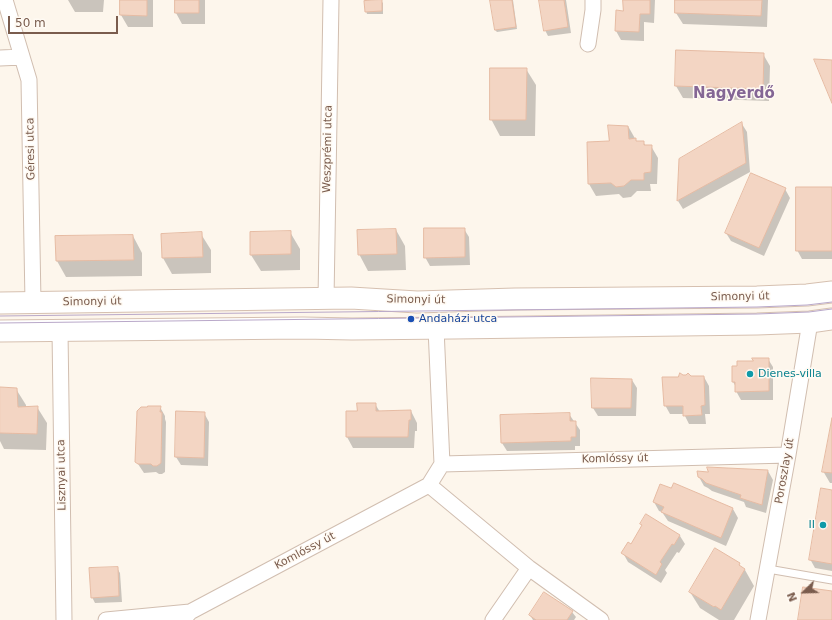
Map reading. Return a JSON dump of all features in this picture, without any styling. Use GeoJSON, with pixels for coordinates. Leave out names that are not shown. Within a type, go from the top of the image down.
{"type":"FeatureCollection","features":[{"type":"Feature","properties":{"kind":"street","name":"Géresi utca"},"geometry":{"type":"LineString","coordinates":[[5,0],[29,80],[33,302]]}},
{"type":"Feature","properties":{"kind":"street","name":"Weszprémi utca"},"geometry":{"type":"LineString","coordinates":[[326,299],[331,0]]}},
{"type":"Feature","properties":{"kind":"street"},"geometry":{"type":"LineString","coordinates":[[588,44],[593,0]]}},
{"type":"Feature","properties":{"kind":"street"},"geometry":{"type":"LineString","coordinates":[[0,58],[22,57]]}},
{"type":"Feature","properties":{"kind":"street","name":"Simonyi út"},"geometry":{"type":"LineString","coordinates":[[0,303],[351,298],[417,302],[515,299],[757,297],[807,295],[832,292]]}},
{"type":"Feature","properties":{"kind":"street"},"geometry":{"type":"LineString","coordinates":[[0,331],[303,328],[352,329],[749,324],[810,322],[832,319]]}},
{"type":"Feature","properties":{"kind":"street","name":"Poroszlay út"},"geometry":{"type":"LineString","coordinates":[[758,620],[810,322]]}},
{"type":"Feature","properties":{"kind":"street"},"geometry":{"type":"LineString","coordinates":[[436,328],[442,464],[429,485],[529,568],[601,620]]}},
{"type":"Feature","properties":{"kind":"street","name":"Lisznyai utca"},"geometry":{"type":"LineString","coordinates":[[60,331],[64,620]]}},
{"type":"Feature","properties":{"kind":"street","name":"Komlóssy út"},"geometry":{"type":"LineString","coordinates":[[442,464],[788,455]]}},
{"type":"Feature","properties":{"kind":"street","name":"Komlóssy út"},"geometry":{"type":"LineString","coordinates":[[187,616],[429,485]]}},
{"type":"Feature","properties":{"kind":"street"},"geometry":{"type":"LineString","coordinates":[[493,620],[529,568]]}},
{"type":"Feature","properties":{"kind":"street"},"geometry":{"type":"LineString","coordinates":[[106,620],[187,616]]}},
{"type":"Feature","properties":{"kind":"lane"},"geometry":{"type":"LineString","coordinates":[[768,569],[832,580]]}},
{"type":"Feature","properties":{"kind":"building"},"geometry":{"type":"Polygon","coordinates":[[[120,0],[147,0],[147,16],[120,15],[120,0]]]}},
{"type":"Feature","properties":{"kind":"building"},"geometry":{"type":"Polygon","coordinates":[[[175,0],[199,0],[199,13],[175,13],[175,0]]]}},
{"type":"Feature","properties":{"kind":"building"},"geometry":{"type":"Polygon","coordinates":[[[382,0],[382,11],[365,12],[364,1],[382,0]]]}},
{"type":"Feature","properties":{"kind":"building"},"geometry":{"type":"Polygon","coordinates":[[[490,0],[512,0],[516,27],[495,30],[490,0]]]}},
{"type":"Feature","properties":{"kind":"building"},"geometry":{"type":"Polygon","coordinates":[[[539,0],[564,0],[568,27],[544,31],[539,0]]]}},
{"type":"Feature","properties":{"kind":"building"},"geometry":{"type":"Polygon","coordinates":[[[623,0],[650,0],[650,14],[640,14],[639,32],[615,31],[616,10],[623,11],[623,0]]]}},
{"type":"Feature","properties":{"kind":"building"},"geometry":{"type":"Polygon","coordinates":[[[675,0],[762,0],[761,16],[675,13],[675,0]]]}},
{"type":"Feature","properties":{"kind":"building"},"geometry":{"type":"Polygon","coordinates":[[[676,50],[764,53],[763,89],[675,86],[676,50]]]}},
{"type":"Feature","properties":{"kind":"building"},"geometry":{"type":"Polygon","coordinates":[[[814,59],[832,60],[832,103],[814,59]]]}},
{"type":"Feature","properties":{"kind":"building"},"geometry":{"type":"Polygon","coordinates":[[[490,68],[527,68],[526,120],[490,120],[490,68]]]}},
{"type":"Feature","properties":{"kind":"building"},"geometry":{"type":"Polygon","coordinates":[[[742,122],[746,163],[677,201],[679,159],[742,122]]]}},
{"type":"Feature","properties":{"kind":"building"},"geometry":{"type":"Polygon","coordinates":[[[608,125],[628,126],[629,139],[636,138],[636,141],[644,141],[644,145],[652,145],[651,172],[644,173],[644,180],[631,180],[624,186],[616,187],[611,183],[588,184],[587,142],[609,141],[608,125]]]}},
{"type":"Feature","properties":{"kind":"building"},"geometry":{"type":"Polygon","coordinates":[[[751,173],[786,188],[759,248],[725,233],[751,173]]]}},
{"type":"Feature","properties":{"kind":"building"},"geometry":{"type":"Polygon","coordinates":[[[796,187],[832,187],[832,251],[796,251],[796,187]]]}},
{"type":"Feature","properties":{"kind":"building"},"geometry":{"type":"Polygon","coordinates":[[[424,228],[465,228],[465,257],[424,258],[424,228]]]}},
{"type":"Feature","properties":{"kind":"building"},"geometry":{"type":"Polygon","coordinates":[[[396,229],[397,254],[358,255],[357,230],[396,229]]]}},
{"type":"Feature","properties":{"kind":"building"},"geometry":{"type":"Polygon","coordinates":[[[291,231],[291,254],[250,255],[250,232],[291,231]]]}},
{"type":"Feature","properties":{"kind":"building"},"geometry":{"type":"Polygon","coordinates":[[[202,232],[203,257],[162,258],[161,234],[202,232]]]}},
{"type":"Feature","properties":{"kind":"building"},"geometry":{"type":"Polygon","coordinates":[[[133,235],[134,260],[56,261],[55,236],[133,235]]]}},
{"type":"Feature","properties":{"kind":"building","name":"Dienes-villa"},"geometry":{"type":"Polygon","coordinates":[[[752,358],[769,358],[769,391],[735,392],[735,382],[732,382],[732,366],[737,366],[737,361],[753,361],[752,358]]]}},
{"type":"Feature","properties":{"kind":"building"},"geometry":{"type":"Polygon","coordinates":[[[680,373],[686,375],[688,373],[691,376],[704,376],[705,405],[701,406],[702,415],[683,416],[683,406],[664,406],[662,377],[678,377],[680,373]]]}},
{"type":"Feature","properties":{"kind":"building"},"geometry":{"type":"Polygon","coordinates":[[[591,378],[632,379],[631,408],[592,408],[591,378]]]}},
{"type":"Feature","properties":{"kind":"building"},"geometry":{"type":"Polygon","coordinates":[[[0,387],[17,388],[18,407],[38,406],[37,434],[0,433],[0,387]]]}},
{"type":"Feature","properties":{"kind":"building"},"geometry":{"type":"Polygon","coordinates":[[[357,403],[376,403],[376,411],[411,410],[408,437],[346,437],[346,411],[357,411],[357,403]]]}},
{"type":"Feature","properties":{"kind":"building"},"geometry":{"type":"Polygon","coordinates":[[[161,406],[160,412],[162,412],[161,463],[157,466],[153,466],[151,464],[138,464],[135,462],[137,411],[141,407],[161,406]]]}},
{"type":"Feature","properties":{"kind":"building"},"geometry":{"type":"Polygon","coordinates":[[[176,411],[205,412],[204,458],[175,457],[176,411]]]}},
{"type":"Feature","properties":{"kind":"building"},"geometry":{"type":"Polygon","coordinates":[[[570,413],[570,421],[576,421],[576,437],[571,437],[571,441],[501,443],[500,415],[570,413]]]}},
{"type":"Feature","properties":{"kind":"building"},"geometry":{"type":"Polygon","coordinates":[[[832,418],[832,473],[822,472],[832,418]]]}},
{"type":"Feature","properties":{"kind":"building"},"geometry":{"type":"Polygon","coordinates":[[[707,467],[768,470],[762,505],[740,498],[741,495],[706,483],[698,477],[697,471],[708,472],[707,467]]]}},
{"type":"Feature","properties":{"kind":"building"},"geometry":{"type":"Polygon","coordinates":[[[674,483],[733,508],[721,538],[661,512],[664,507],[653,502],[660,484],[671,488],[674,483]]]}},
{"type":"Feature","properties":{"kind":"building","name":"II"},"geometry":{"type":"Polygon","coordinates":[[[821,488],[832,490],[832,564],[809,560],[821,488]]]}},
{"type":"Feature","properties":{"kind":"building"},"geometry":{"type":"Polygon","coordinates":[[[646,514],[680,535],[660,562],[662,564],[656,575],[621,553],[628,542],[631,544],[642,525],[640,524],[646,514]]]}},
{"type":"Feature","properties":{"kind":"building"},"geometry":{"type":"Polygon","coordinates":[[[715,548],[740,563],[739,565],[745,569],[721,610],[689,592],[715,548]]]}},
{"type":"Feature","properties":{"kind":"building"},"geometry":{"type":"Polygon","coordinates":[[[118,567],[119,596],[91,598],[89,568],[118,567]]]}},
{"type":"Feature","properties":{"kind":"building"},"geometry":{"type":"Polygon","coordinates":[[[803,587],[832,591],[832,620],[798,620],[803,587]]]}},
{"type":"Feature","properties":{"kind":"building"},"geometry":{"type":"Polygon","coordinates":[[[544,592],[573,611],[567,620],[536,620],[529,615],[544,592]]]}},
{"type":"Feature","properties":{"kind":"tram line"},"geometry":{"type":"LineString","coordinates":[[0,316],[757,307],[807,305],[832,302]]}},
{"type":"Feature","properties":{"kind":"tram line"},"geometry":{"type":"LineString","coordinates":[[0,323],[757,314],[809,312],[832,309]]}},
{"type":"Feature","properties":{"kind":"place","name":"Andaházi utca"},"geometry":{"type":"Point","coordinates":[411,319]}},
{"type":"Feature","properties":{"kind":"place","name":"Dienes-villa"},"geometry":{"type":"Point","coordinates":[750,374]}},
{"type":"Feature","properties":{"kind":"place","name":"II"},"geometry":{"type":"Point","coordinates":[823,525]}},
{"type":"Feature","properties":{"kind":"district","name":"Nagyerdő"},"geometry":{"type":"Point","coordinates":[734,94]}}]}
